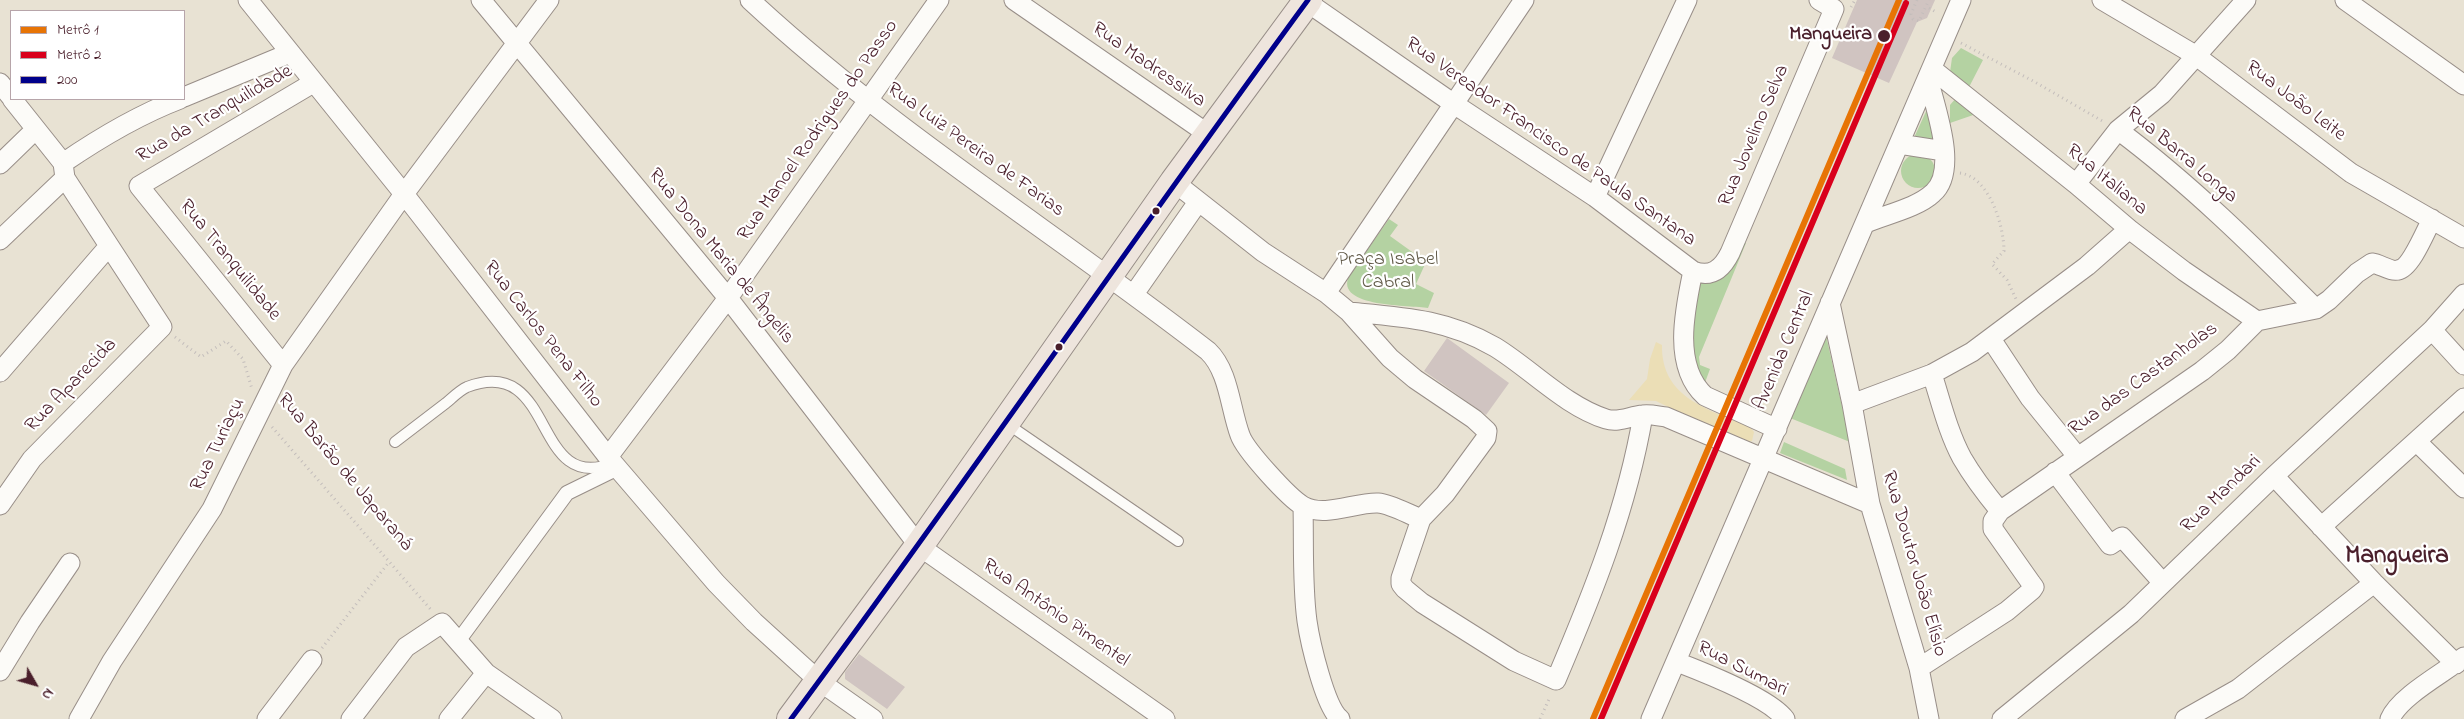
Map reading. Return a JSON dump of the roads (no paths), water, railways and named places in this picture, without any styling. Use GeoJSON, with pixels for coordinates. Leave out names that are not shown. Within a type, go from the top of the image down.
{"type":"FeatureCollection","features":[{"type":"Feature","properties":{"kind":"main road"},"geometry":{"type":"LineString","coordinates":[[791,719],[919,546],[1208,134],[1306,1]]}},
{"type":"Feature","properties":{"kind":"street","name":"Rua Carlos Pena Filho"},"geometry":{"type":"LineString","coordinates":[[248,0],[404,194],[613,462],[722,590],[819,681],[873,719]]}},
{"type":"Feature","properties":{"kind":"street","name":"Rua Dona Maria de Ângelis"},"geometry":{"type":"LineString","coordinates":[[481,0],[728,298],[919,546]]}},
{"type":"Feature","properties":{"kind":"street","name":"Rua Turiaçu"},"geometry":{"type":"LineString","coordinates":[[79,719],[112,661],[212,509],[283,365],[404,194],[549,0]]}},
{"type":"Feature","properties":{"kind":"street","name":"Rua Luiz Pereira de Farias"},"geometry":{"type":"LineString","coordinates":[[750,0],[867,101],[1134,294],[1216,358],[1240,438],[1260,465],[1303,506]]}},
{"type":"Feature","properties":{"kind":"street","name":"Rua Manoel Rodrigues do Passo"},"geometry":{"type":"LineString","coordinates":[[459,640],[567,493],[613,462],[940,0]]}},
{"type":"Feature","properties":{"kind":"street","name":"Rua Madressilva"},"geometry":{"type":"LineString","coordinates":[[1014,0],[1208,134]]}},
{"type":"Feature","properties":{"kind":"street"},"geometry":{"type":"LineString","coordinates":[[1326,292],[1524,0]]}},
{"type":"Feature","properties":{"kind":"street"},"geometry":{"type":"LineString","coordinates":[[1595,197],[1687,0]]}},
{"type":"Feature","properties":{"kind":"street","name":"Rua Jovelino Selva"},"geometry":{"type":"LineString","coordinates":[[1693,270],[1702,274],[1709,274],[1724,264],[1730,253],[1834,9],[1819,0]]}},
{"type":"Feature","properties":{"kind":"street","name":"Avenida Central"},"geometry":{"type":"LineString","coordinates":[[1651,719],[1961,0]]}},
{"type":"Feature","properties":{"kind":"street","name":"Rua João Leite"},"geometry":{"type":"LineString","coordinates":[[2102,0],[2195,55],[2352,172],[2464,238]]}},
{"type":"Feature","properties":{"kind":"street"},"geometry":{"type":"LineString","coordinates":[[2076,184],[2118,130],[2162,94],[2246,0]]}},
{"type":"Feature","properties":{"kind":"street"},"geometry":{"type":"LineString","coordinates":[[2345,0],[2464,85]]}},
{"type":"Feature","properties":{"kind":"street","name":"Rua Vereador Francisco de Paula Santana"},"geometry":{"type":"LineString","coordinates":[[1306,1],[1454,104],[1595,197],[1693,270],[1684,322],[1685,350],[1691,376],[1697,388],[1705,396],[1776,428]]}},
{"type":"Feature","properties":{"kind":"street"},"geometry":{"type":"LineString","coordinates":[[185,97],[290,53]]}},
{"type":"Feature","properties":{"kind":"street"},"geometry":{"type":"LineString","coordinates":[[1866,223],[1923,200],[1940,186],[1945,172],[1944,151],[1930,74]]}},
{"type":"Feature","properties":{"kind":"street","name":"Rua Italiana"},"geometry":{"type":"LineString","coordinates":[[1930,74],[2076,184],[2129,229],[2184,271],[2257,321]]}},
{"type":"Feature","properties":{"kind":"street"},"geometry":{"type":"LineString","coordinates":[[0,83],[10,96]]}},
{"type":"Feature","properties":{"kind":"street","name":"Rua da Tranquilidade"},"geometry":{"type":"LineString","coordinates":[[139,186],[313,83]]}},
{"type":"Feature","properties":{"kind":"street"},"geometry":{"type":"LineString","coordinates":[[0,372],[109,246],[64,170],[14,100]]}},
{"type":"Feature","properties":{"kind":"street"},"geometry":{"type":"LineString","coordinates":[[0,240],[64,170],[110,132],[149,111],[177,100]]}},
{"type":"Feature","properties":{"kind":"street"},"geometry":{"type":"LineString","coordinates":[[0,164],[36,129]]}},
{"type":"Feature","properties":{"kind":"street","name":"Rua Barra Longa"},"geometry":{"type":"LineString","coordinates":[[2118,130],[2150,154],[2252,245],[2316,309]]}},
{"type":"Feature","properties":{"kind":"street"},"geometry":{"type":"LineString","coordinates":[[1899,144],[1944,151]]}},
{"type":"Feature","properties":{"kind":"street"},"geometry":{"type":"LineString","coordinates":[[1174,182],[1263,252],[1326,292],[1349,312],[1396,363],[1481,424],[1487,432],[1486,438],[1446,494],[1421,519],[1401,578],[1401,584],[1405,590],[1422,602],[1514,661],[1556,680],[1590,600],[1615,531],[1634,465],[1643,415]]}},
{"type":"Feature","properties":{"kind":"street","name":"Rua Tranquilidade"},"geometry":{"type":"LineString","coordinates":[[139,186],[283,365]]}},
{"type":"Feature","properties":{"kind":"street"},"geometry":{"type":"LineString","coordinates":[[1134,294],[1198,202]]}},
{"type":"Feature","properties":{"kind":"street"},"geometry":{"type":"LineString","coordinates":[[2257,321],[2316,309],[2329,300],[2357,273],[2372,263],[2396,271],[2401,270],[2410,261],[2432,219]]}},
{"type":"Feature","properties":{"kind":"street"},"geometry":{"type":"LineString","coordinates":[[1852,404],[1932,374],[1991,339],[2087,266],[2129,229]]}},
{"type":"Feature","properties":{"kind":"street","name":"Rua Aparecida"},"geometry":{"type":"LineString","coordinates":[[0,505],[32,459],[162,327],[109,246]]}},
{"type":"Feature","properties":{"kind":"street","name":"Rua Mandari"},"geometry":{"type":"LineString","coordinates":[[2002,719],[2070,665],[2163,583],[2274,476],[2432,330],[2464,294]]}},
{"type":"Feature","properties":{"kind":"street","name":"Rua Doutor João Elísio"},"geometry":{"type":"LineString","coordinates":[[1830,303],[1852,404],[1870,504],[1919,668],[1929,719]]}},
{"type":"Feature","properties":{"kind":"street"},"geometry":{"type":"LineString","coordinates":[[1349,312],[1435,321],[1462,330],[1496,348],[1562,395],[1600,416],[1617,421],[1643,415],[1666,417],[1870,504]]}},
{"type":"Feature","properties":{"kind":"street","name":"Rua das Castanholas"},"geometry":{"type":"LineString","coordinates":[[1998,514],[2054,472],[2202,371],[2228,350],[2257,321]]}},
{"type":"Feature","properties":{"kind":"street"},"geometry":{"type":"LineString","coordinates":[[2432,330],[2464,365]]}},
{"type":"Feature","properties":{"kind":"street"},"geometry":{"type":"LineString","coordinates":[[1991,339],[2030,398],[2077,456]]}},
{"type":"Feature","properties":{"kind":"street"},"geometry":{"type":"LineString","coordinates":[[1919,668],[2007,611],[2034,587],[1993,529],[1992,524],[1998,514],[1962,457],[1951,433],[1932,374]]}},
{"type":"Feature","properties":{"kind":"street"},"geometry":{"type":"LineString","coordinates":[[2321,527],[2464,398]]}},
{"type":"Feature","properties":{"kind":"street"},"geometry":{"type":"LineString","coordinates":[[2417,442],[2464,488]]}},
{"type":"Feature","properties":{"kind":"street"},"geometry":{"type":"LineString","coordinates":[[2054,472],[2110,545],[2122,538],[2163,583]]}},
{"type":"Feature","properties":{"kind":"street"},"geometry":{"type":"LineString","coordinates":[[2274,476],[2374,582],[2460,661],[2402,703],[2390,719]]}},
{"type":"Feature","properties":{"kind":"street"},"geometry":{"type":"LineString","coordinates":[[1340,719],[1331,707],[1323,686],[1308,622],[1303,506],[1315,509],[1338,509],[1380,503],[1421,519]]}},
{"type":"Feature","properties":{"kind":"street","name":"Rua Antônio Pimentel"},"geometry":{"type":"LineString","coordinates":[[919,546],[1165,719]]}},
{"type":"Feature","properties":{"kind":"street"},"geometry":{"type":"LineString","coordinates":[[0,671],[30,622],[70,564]]}},
{"type":"Feature","properties":{"kind":"street"},"geometry":{"type":"LineString","coordinates":[[2185,719],[2238,689],[2374,582]]}},
{"type":"Feature","properties":{"kind":"street"},"geometry":{"type":"LineString","coordinates":[[351,719],[406,647],[442,623],[459,640],[486,673],[552,719]]}},
{"type":"Feature","properties":{"kind":"street"},"geometry":{"type":"LineString","coordinates":[[267,719],[312,660]]}},
{"type":"Feature","properties":{"kind":"street","name":"Rua Sumari"},"geometry":{"type":"LineString","coordinates":[[1677,662],[1717,677],[1777,710],[1785,719]]}},
{"type":"Feature","properties":{"kind":"street"},"geometry":{"type":"LineString","coordinates":[[449,719],[486,673]]}},
{"type":"Feature","properties":{"kind":"lane"},"geometry":{"type":"LineString","coordinates":[[394,442],[465,388],[491,380],[511,384],[525,396],[565,460],[583,468],[598,469],[613,462]]}},
{"type":"Feature","properties":{"kind":"lane"},"geometry":{"type":"LineString","coordinates":[[1006,422],[1178,541]]}},
{"type":"Feature","properties":{"kind":"metro line","name":"1"},"geometry":{"type":"LineString","coordinates":[[1593,719],[1899,0]]}},
{"type":"Feature","properties":{"kind":"metro line","name":"2"},"geometry":{"type":"LineString","coordinates":[[1601,719],[1906,3]]}},
{"type":"Feature","properties":{"kind":"place","name":"Mangueira"},"geometry":{"type":"Point","coordinates":[1884,36]}},
{"type":"Feature","properties":{"kind":"district","name":"Mangueira"},"geometry":{"type":"Point","coordinates":[2397,558]}},
{"type":"Feature","properties":{"kind":"park label","name":"Praça Isabel Cabral"},"geometry":{"type":"Point","coordinates":[1388,272]}}]}
